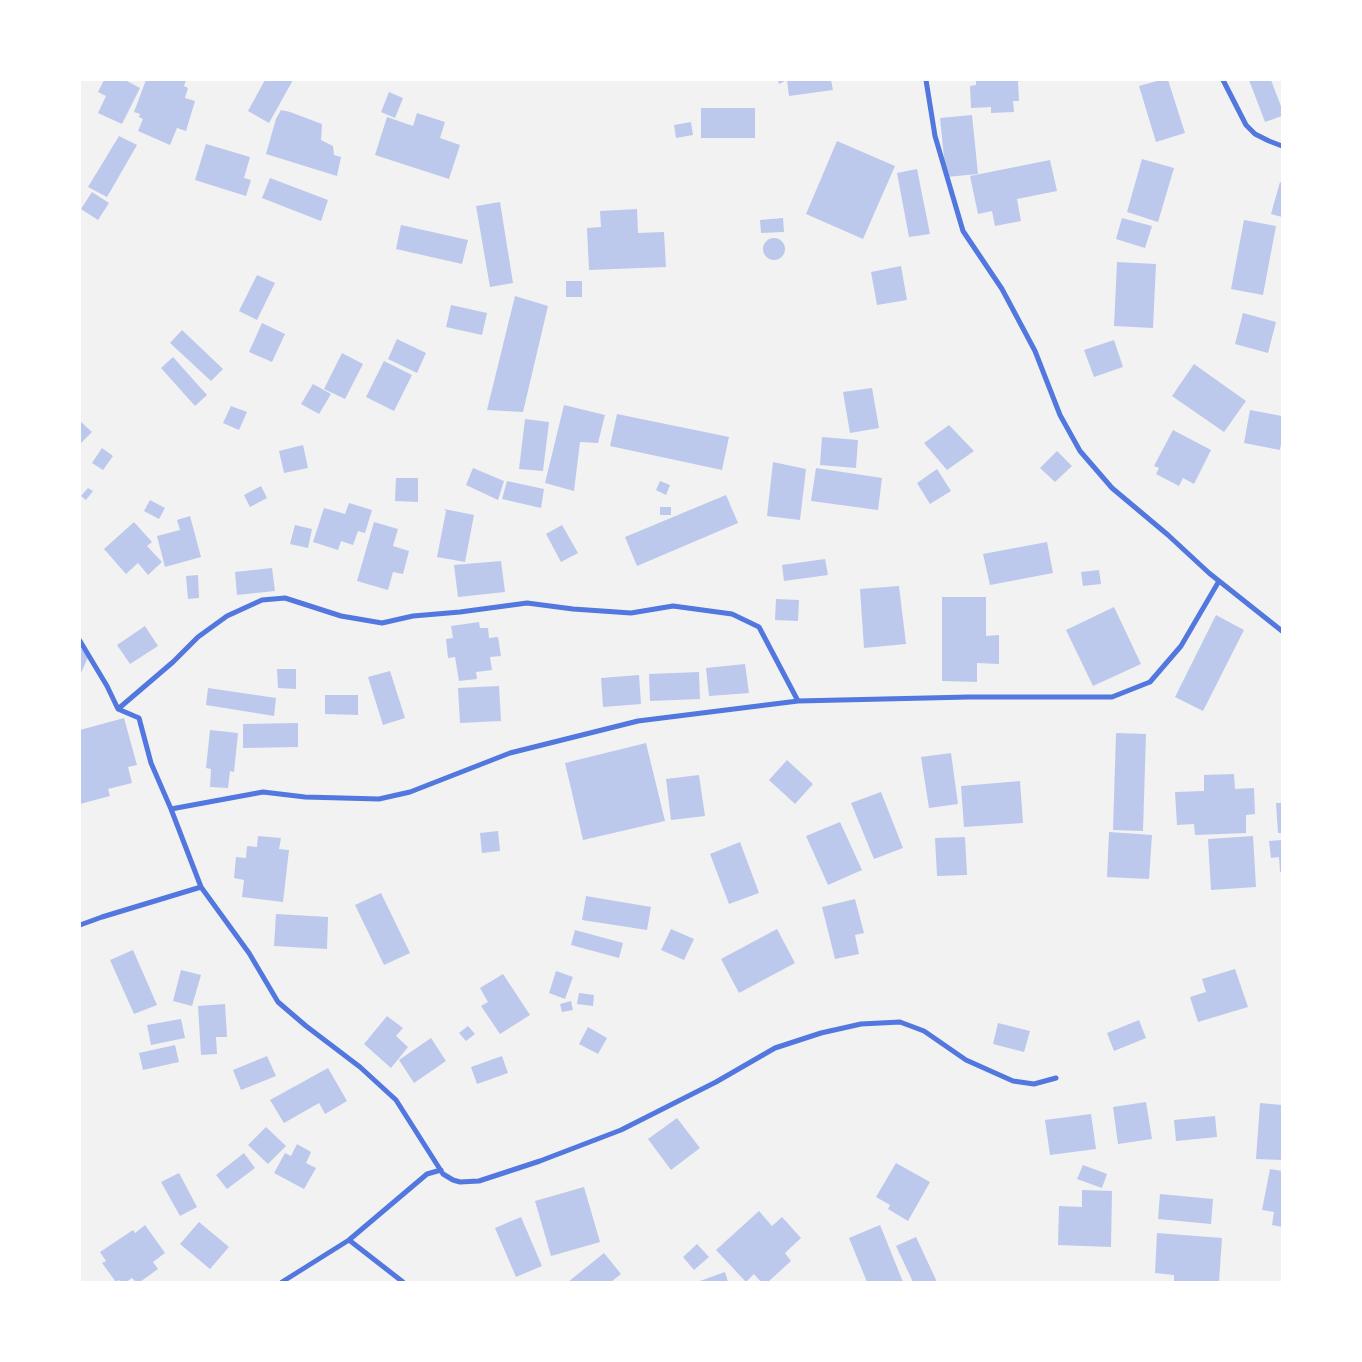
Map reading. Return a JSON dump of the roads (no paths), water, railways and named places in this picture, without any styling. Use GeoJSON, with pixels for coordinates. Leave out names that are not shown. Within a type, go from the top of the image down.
{"type":"FeatureCollection","features":[{"type":"Feature","properties":{"kind":"street"},"geometry":{"type":"LineString","coordinates":[[926,80],[936,136],[964,231],[1002,289],[1035,351],[1060,415],[1080,451],[1112,488],[1219,581],[1282,631]]}},
{"type":"Feature","properties":{"kind":"street"},"geometry":{"type":"LineString","coordinates":[[1223,80],[1246,125],[1262,138],[1282,146]]}},
{"type":"Feature","properties":{"kind":"street"},"geometry":{"type":"LineString","coordinates":[[171,809],[262,792],[379,799],[410,792],[510,753],[638,721],[798,701],[969,697],[1112,697],[1150,682],[1182,646],[1219,581]]}},
{"type":"Feature","properties":{"kind":"street"},"geometry":{"type":"LineString","coordinates":[[118,709],[173,662],[198,637],[228,616],[262,600],[285,598],[341,616],[382,623],[413,616],[527,603],[573,609],[631,613],[673,606],[732,614],[759,626],[798,701]]}},
{"type":"Feature","properties":{"kind":"street"},"geometry":{"type":"LineString","coordinates":[[80,641],[107,686],[118,709],[138,718],[151,763],[201,887],[249,953],[278,1002],[360,1067],[396,1100],[443,1174],[460,1182],[479,1180],[540,1161],[621,1130],[716,1082],[775,1048],[821,1033],[861,1024],[900,1022],[924,1031],[966,1060],[1013,1081],[1034,1084],[1056,1078]]}},
{"type":"Feature","properties":{"kind":"street"},"geometry":{"type":"LineString","coordinates":[[80,925],[201,887]]}},
{"type":"Feature","properties":{"kind":"street"},"geometry":{"type":"LineString","coordinates":[[282,1282],[349,1240],[427,1174],[441,1170]]}},
{"type":"Feature","properties":{"kind":"street"},"geometry":{"type":"LineString","coordinates":[[349,1240],[403,1282]]}}]}
